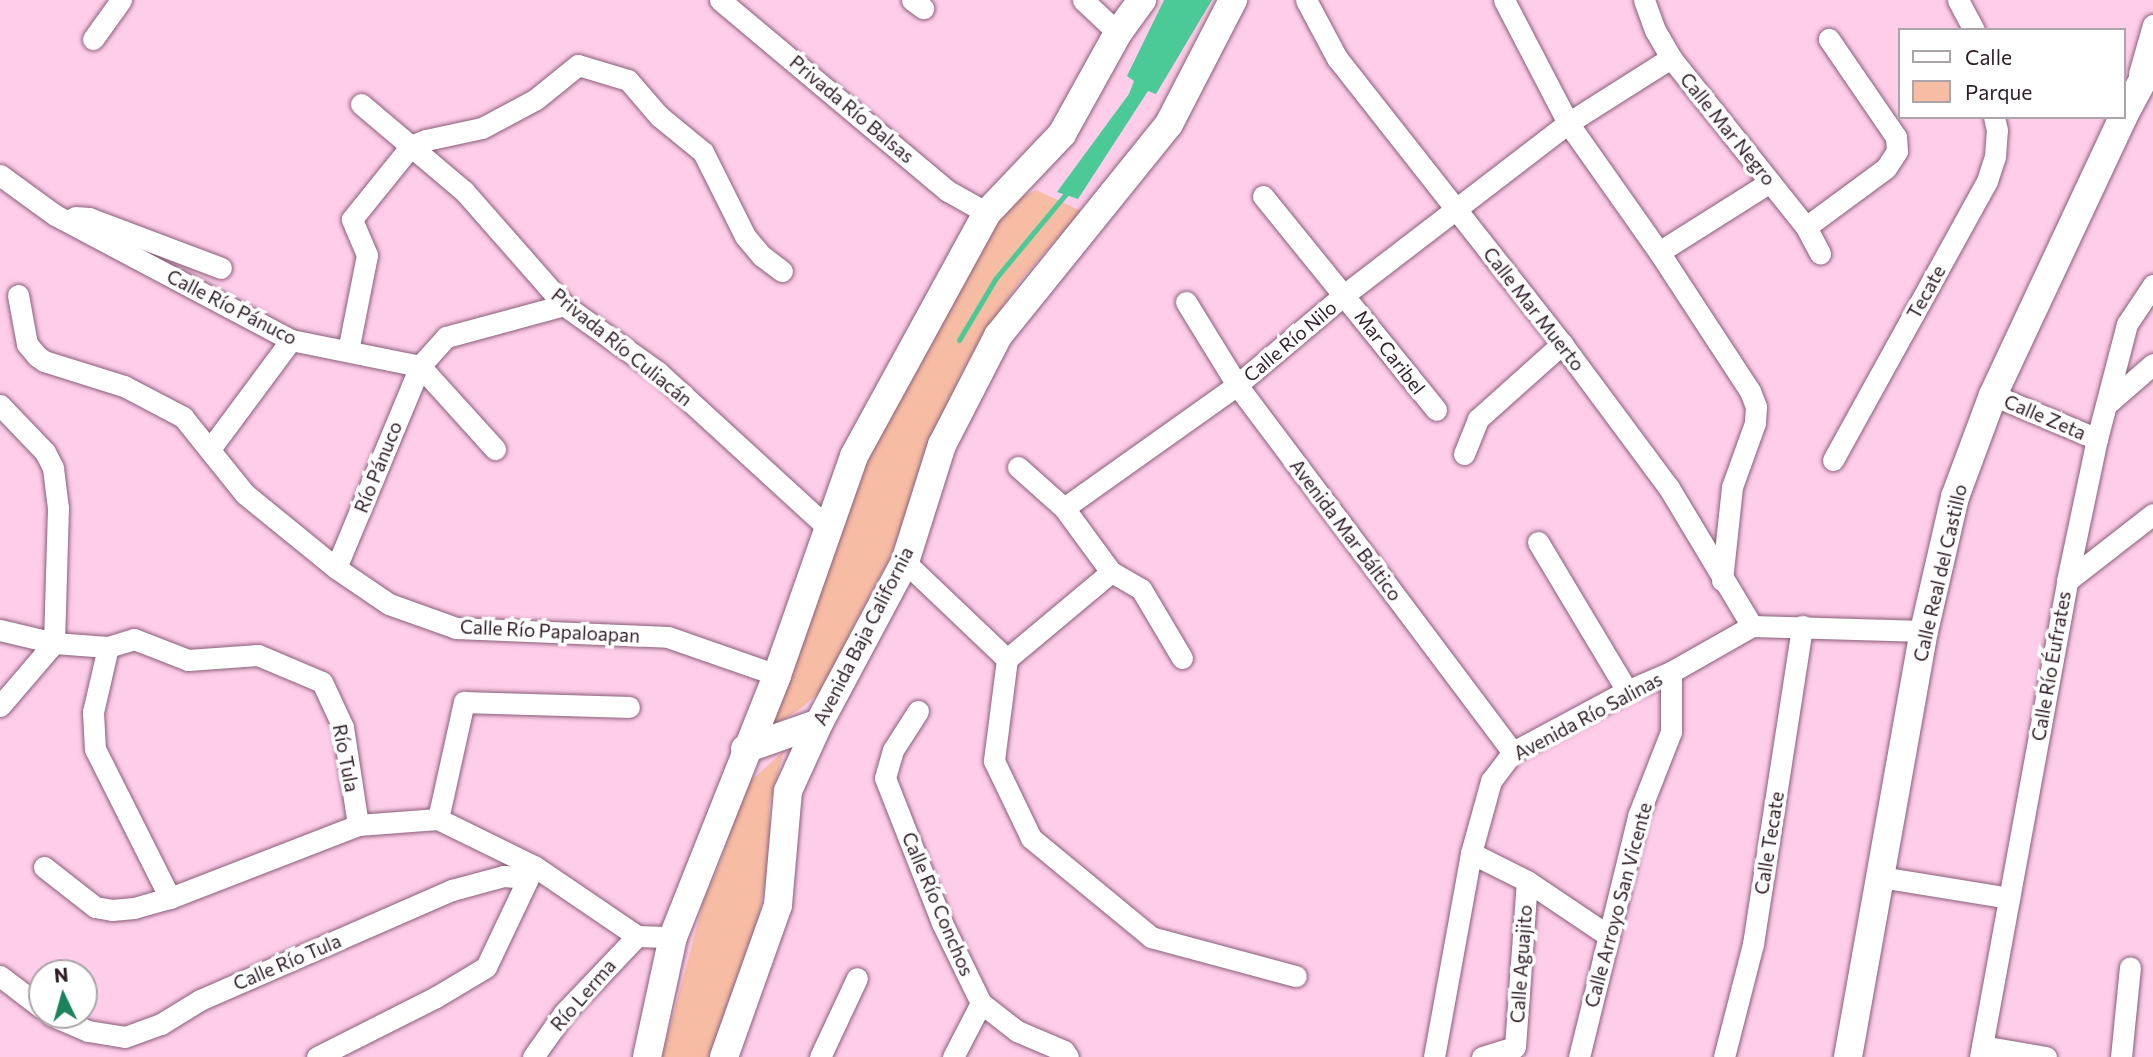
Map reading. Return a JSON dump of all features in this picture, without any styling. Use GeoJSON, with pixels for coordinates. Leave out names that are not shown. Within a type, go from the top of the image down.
{"type":"FeatureCollection","features":[{"type":"Feature","properties":{"kind":"street"},"geometry":{"type":"LineString","coordinates":[[93,39],[121,0]]}},
{"type":"Feature","properties":{"kind":"street","name":"Privada Río Balsas"},"geometry":{"type":"LineString","coordinates":[[723,0],[948,191],[987,213]]}},
{"type":"Feature","properties":{"kind":"street"},"geometry":{"type":"LineString","coordinates":[[1083,0],[1118,33]]}},
{"type":"Feature","properties":{"kind":"street"},"geometry":{"type":"LineString","coordinates":[[648,1057],[673,937],[745,749],[777,675],[854,456],[987,213],[1062,134],[1118,33],[1142,0]]}},
{"type":"Feature","properties":{"kind":"street","name":"Avenida Baja California"},"geometry":{"type":"LineString","coordinates":[[724,1057],[778,905],[788,791],[819,723],[905,562],[942,445],[998,336],[1169,124],[1233,0]]}},
{"type":"Feature","properties":{"kind":"street","name":"Calle Mar Muerto"},"geometry":{"type":"LineString","coordinates":[[1306,0],[1337,58],[1562,344],[1669,488],[1752,626]]}},
{"type":"Feature","properties":{"kind":"street"},"geometry":{"type":"LineString","coordinates":[[1504,0],[1568,123],[1743,376],[1756,407],[1755,423],[1732,487],[1722,580]]}},
{"type":"Feature","properties":{"kind":"street","name":"Calle Mar Negro"},"geometry":{"type":"LineString","coordinates":[[1644,0],[1655,30],[1671,58],[1806,227],[1820,253]]}},
{"type":"Feature","properties":{"kind":"street"},"geometry":{"type":"LineString","coordinates":[[1655,30],[1661,0]]}},
{"type":"Feature","properties":{"kind":"street"},"geometry":{"type":"LineString","coordinates":[[1958,0],[1973,28]]}},
{"type":"Feature","properties":{"kind":"street"},"geometry":{"type":"LineString","coordinates":[[2127,110],[2153,25]]}},
{"type":"Feature","properties":{"kind":"street"},"geometry":{"type":"LineString","coordinates":[[1806,227],[1886,168],[1897,151],[1896,137],[1829,39]]}},
{"type":"Feature","properties":{"kind":"street","name":"Calle Río Nilo"},"geometry":{"type":"LineString","coordinates":[[1064,508],[1237,385],[1453,208],[1568,123],[1671,58]]}},
{"type":"Feature","properties":{"kind":"street","name":"Calle Real del Castillo"},"geometry":{"type":"LineString","coordinates":[[2127,110],[2153,61]]}},
{"type":"Feature","properties":{"kind":"street"},"geometry":{"type":"LineString","coordinates":[[348,351],[367,255],[352,219],[411,146],[426,139],[482,128],[536,99],[578,65],[628,80],[659,116],[703,152],[745,236],[762,256],[782,271]]}},
{"type":"Feature","properties":{"kind":"street","name":"Privada Río Culiacán"},"geometry":{"type":"LineString","coordinates":[[361,104],[464,191],[564,305],[658,372],[828,528]]}},
{"type":"Feature","properties":{"kind":"street","name":"Tecate"},"geometry":{"type":"LineString","coordinates":[[1833,460],[1987,181],[1995,157],[1997,131],[1994,119]]}},
{"type":"Feature","properties":{"kind":"street","name":"Calle Real del Castillo"},"geometry":{"type":"LineString","coordinates":[[1848,1057],[1924,631],[1955,497],[1993,395],[2123,119]]}},
{"type":"Feature","properties":{"kind":"street","name":"Calle Río Pánuco"},"geometry":{"type":"LineString","coordinates":[[0,175],[55,215],[290,340],[420,366]]}},
{"type":"Feature","properties":{"kind":"street"},"geometry":{"type":"LineString","coordinates":[[1659,252],[1770,182]]}},
{"type":"Feature","properties":{"kind":"street","name":"Mar Caribel"},"geometry":{"type":"LineString","coordinates":[[1263,196],[1436,410]]}},
{"type":"Feature","properties":{"kind":"street"},"geometry":{"type":"LineString","coordinates":[[55,215],[89,218],[221,268]]}},
{"type":"Feature","properties":{"kind":"street","name":"Calle Río Éufrates"},"geometry":{"type":"LineString","coordinates":[[1981,1052],[2067,581],[2097,439],[2127,324],[2153,285]]}},
{"type":"Feature","properties":{"kind":"street","name":"Calle Río Papaloapan"},"geometry":{"type":"LineString","coordinates":[[18,295],[27,344],[37,356],[44,361],[124,386],[183,417],[245,494],[336,568],[389,604],[456,628],[668,637],[777,675]]}},
{"type":"Feature","properties":{"kind":"street","name":"Avenida Mar Báltico"},"geometry":{"type":"LineString","coordinates":[[1186,302],[1237,385],[1513,752]]}},
{"type":"Feature","properties":{"kind":"street","name":"Río Pánuco"},"geometry":{"type":"LineString","coordinates":[[336,568],[420,366],[446,337],[564,305]]}},
{"type":"Feature","properties":{"kind":"street"},"geometry":{"type":"LineString","coordinates":[[210,449],[290,340]]}},
{"type":"Feature","properties":{"kind":"street"},"geometry":{"type":"LineString","coordinates":[[1464,454],[1478,419],[1562,344]]}},
{"type":"Feature","properties":{"kind":"street"},"geometry":{"type":"LineString","coordinates":[[2107,404],[2153,363]]}},
{"type":"Feature","properties":{"kind":"street"},"geometry":{"type":"LineString","coordinates":[[420,366],[495,449]]}},
{"type":"Feature","properties":{"kind":"street","name":"Calle Zeta"},"geometry":{"type":"LineString","coordinates":[[1993,395],[2097,439]]}},
{"type":"Feature","properties":{"kind":"street"},"geometry":{"type":"LineString","coordinates":[[0,405],[45,452],[53,468],[58,508],[54,643],[0,706]]}},
{"type":"Feature","properties":{"kind":"street"},"geometry":{"type":"LineString","coordinates":[[1018,467],[1064,508],[1111,572],[1141,589],[1182,658]]}},
{"type":"Feature","properties":{"kind":"street"},"geometry":{"type":"LineString","coordinates":[[2067,581],[2153,514]]}},
{"type":"Feature","properties":{"kind":"street"},"geometry":{"type":"LineString","coordinates":[[1538,542],[1627,691]]}},
{"type":"Feature","properties":{"kind":"street"},"geometry":{"type":"LineString","coordinates":[[905,562],[1007,659]]}},
{"type":"Feature","properties":{"kind":"street"},"geometry":{"type":"LineString","coordinates":[[1111,572],[1007,659],[994,761],[1031,838],[1151,937],[1296,976]]}},
{"type":"Feature","properties":{"kind":"street","name":"Avenida Río Salinas"},"geometry":{"type":"LineString","coordinates":[[1430,1054],[1471,853],[1490,781],[1513,752],[1627,691],[1671,672],[1752,626],[1924,631]]}},
{"type":"Feature","properties":{"kind":"street","name":"Calle Tecate"},"geometry":{"type":"LineString","coordinates":[[1724,1057],[1753,944],[1802,626]]}},
{"type":"Feature","properties":{"kind":"street"},"geometry":{"type":"LineString","coordinates":[[0,630],[54,643],[108,647],[93,712],[95,749],[170,898]]}},
{"type":"Feature","properties":{"kind":"street","name":"Río Tula"},"geometry":{"type":"LineString","coordinates":[[108,647],[134,639],[188,660],[258,655],[322,682],[343,727],[358,825]]}},
{"type":"Feature","properties":{"kind":"street","name":"Calle Arroyo San Vicente"},"geometry":{"type":"LineString","coordinates":[[1578,1057],[1637,816],[1671,732],[1671,672]]}},
{"type":"Feature","properties":{"kind":"street"},"geometry":{"type":"LineString","coordinates":[[438,819],[464,702],[629,707]]}},
{"type":"Feature","properties":{"kind":"street","name":"Calle Río Conchos"},"geometry":{"type":"LineString","coordinates":[[918,711],[893,750],[885,778],[942,923],[981,1003],[1017,1031],[1064,1051],[1069,1057]]}},
{"type":"Feature","properties":{"kind":"street"},"geometry":{"type":"LineString","coordinates":[[745,749],[819,723]]}},
{"type":"Feature","properties":{"kind":"street"},"geometry":{"type":"LineString","coordinates":[[44,867],[95,907],[112,910],[134,908],[170,898],[358,825],[438,819],[636,936],[673,937]]}},
{"type":"Feature","properties":{"kind":"street"},"geometry":{"type":"LineString","coordinates":[[1471,853],[1527,881],[1609,936]]}},
{"type":"Feature","properties":{"kind":"street"},"geometry":{"type":"LineString","coordinates":[[317,1057],[436,997],[486,967],[531,872]]}},
{"type":"Feature","properties":{"kind":"street","name":"Calle Río Tula"},"geometry":{"type":"LineString","coordinates":[[83,1029],[125,1037],[161,1024],[200,1000],[452,890],[531,872]]}},
{"type":"Feature","properties":{"kind":"street"},"geometry":{"type":"LineString","coordinates":[[1881,877],[2009,898]]}},
{"type":"Feature","properties":{"kind":"street","name":"Calle Aguajito"},"geometry":{"type":"LineString","coordinates":[[1518,1052],[1527,881]]}},
{"type":"Feature","properties":{"kind":"street","name":"Río Lerma"},"geometry":{"type":"LineString","coordinates":[[533,1057],[564,1013],[636,936]]}},
{"type":"Feature","properties":{"kind":"street"},"geometry":{"type":"LineString","coordinates":[[2121,1057],[2130,967]]}},
{"type":"Feature","properties":{"kind":"street"},"geometry":{"type":"LineString","coordinates":[[0,976],[28,997]]}},
{"type":"Feature","properties":{"kind":"street"},"geometry":{"type":"LineString","coordinates":[[820,1057],[858,978]]}},
{"type":"Feature","properties":{"kind":"street"},"geometry":{"type":"LineString","coordinates":[[953,1057],[981,1003]]}},
{"type":"Feature","properties":{"kind":"street"},"geometry":{"type":"LineString","coordinates":[[1482,1057],[1518,1052]]}},
{"type":"Feature","properties":{"kind":"street"},"geometry":{"type":"LineString","coordinates":[[1981,1052],[2046,1057]]}},
{"type":"Feature","properties":{"kind":"green space"},"geometry":{"type":"Polygon","coordinates":[[[1036,190],[1081,211],[1019,282],[962,371],[924,463],[891,556],[855,623],[831,681],[803,707],[772,727],[870,446],[921,365],[977,256],[1011,202],[1036,190]]]}},
{"type":"Feature","properties":{"kind":"green space"},"geometry":{"type":"Polygon","coordinates":[[[784,751],[769,805],[771,851],[753,948],[715,1057],[662,1057],[704,900],[721,861],[746,785],[784,751]]]}},
{"type":"Feature","properties":{"kind":"shaded area"},"geometry":{"type":"Polygon","coordinates":[[[1164,0],[1212,0],[1156,94],[1148,91],[1078,199],[1057,192],[1129,94],[1134,81],[1127,76],[1164,0]]]}},
{"type":"Feature","properties":{"kind":"waterway"},"geometry":{"type":"LineString","coordinates":[[959,340],[996,278],[1069,190]]}}]}
